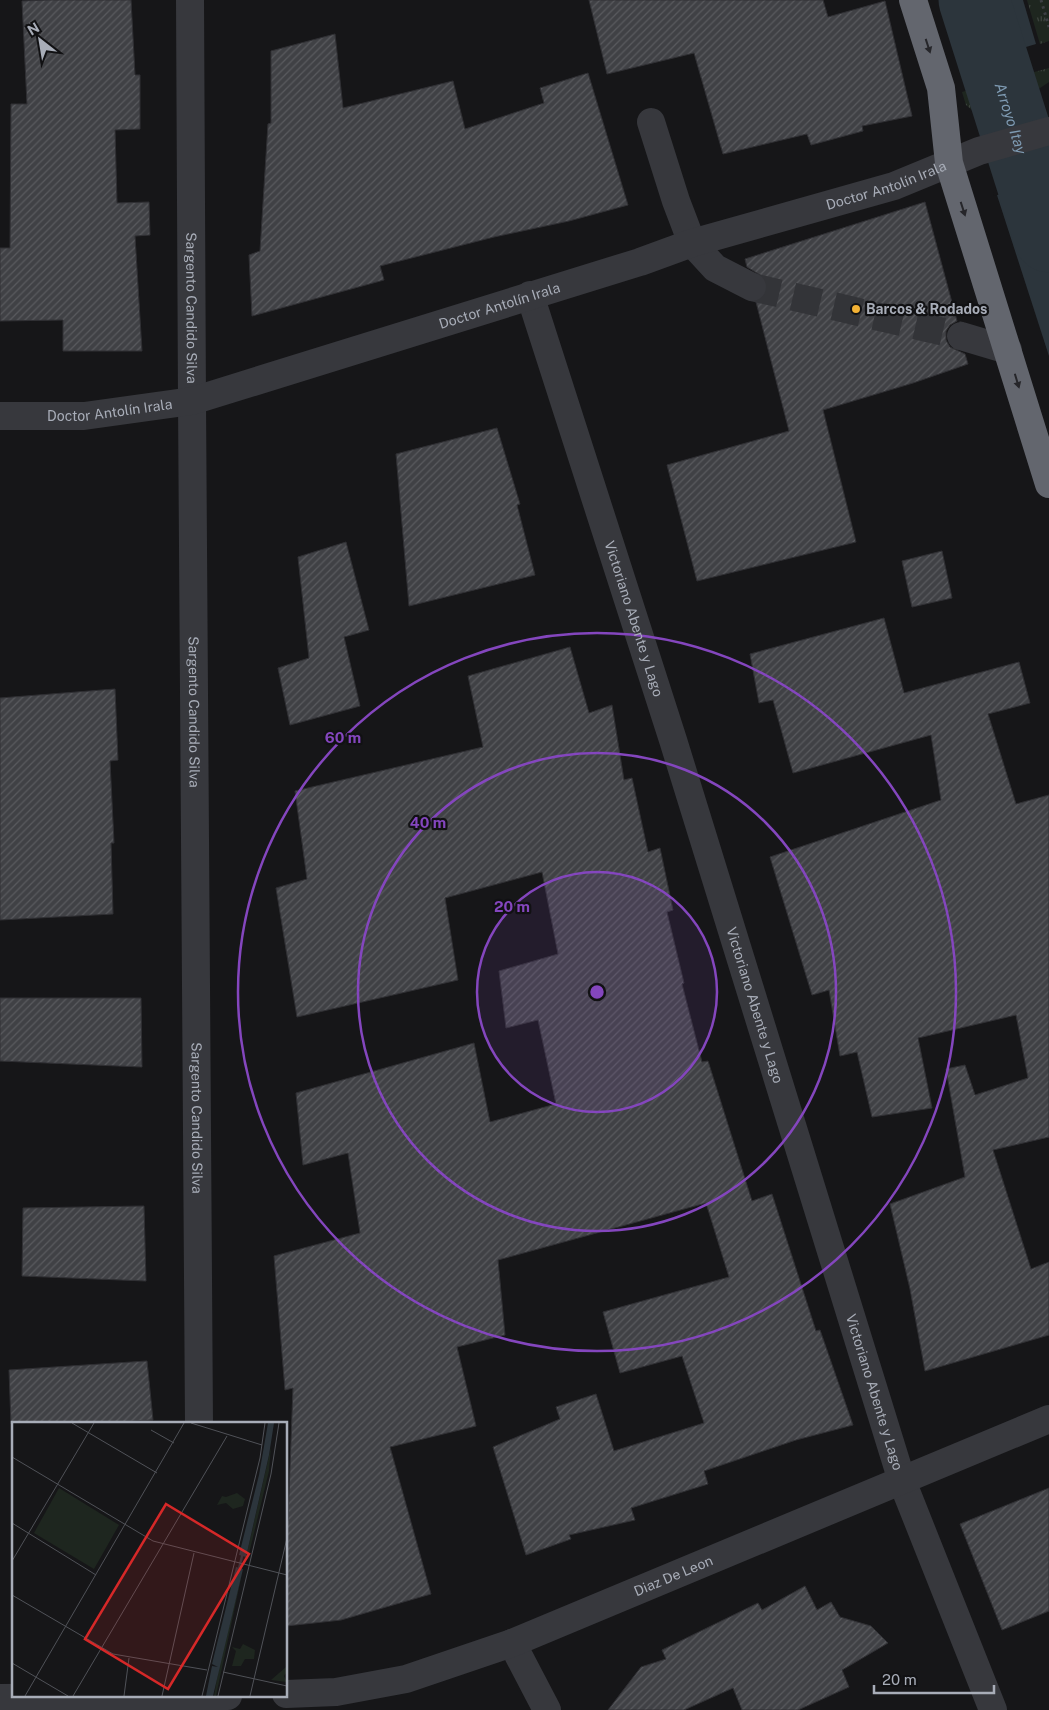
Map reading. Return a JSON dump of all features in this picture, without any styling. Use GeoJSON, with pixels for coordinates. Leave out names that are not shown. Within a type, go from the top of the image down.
{"type":"FeatureCollection","features":[{"type":"Feature","properties":{"kind":"highway"},"geometry":{"type":"LineString","coordinates":[[913,0],[941,88],[949,163],[1049,484]]}},
{"type":"Feature","properties":{"kind":"street","name":"Sargento Candido Silva"},"geometry":{"type":"LineString","coordinates":[[190,0],[199,1422]]}},
{"type":"Feature","properties":{"kind":"street"},"geometry":{"type":"LineString","coordinates":[[651,122],[676,201],[692,243],[715,268],[752,287]]}},
{"type":"Feature","properties":{"kind":"street","name":"Doctor Antolín Irala"},"geometry":{"type":"LineString","coordinates":[[0,416],[84,416],[192,401],[640,262],[692,243],[894,186],[988,149],[1049,131]]}},
{"type":"Feature","properties":{"kind":"street","name":"Victoriano Abente y Lago"},"geometry":{"type":"LineString","coordinates":[[530,295],[676,750],[902,1481],[993,1710]]}},
{"type":"Feature","properties":{"kind":"street"},"geometry":{"type":"LineString","coordinates":[[961,336],[1008,350]]}},
{"type":"Feature","properties":{"kind":"street","name":"Diaz De Leon"},"geometry":{"type":"LineString","coordinates":[[288,1694],[336,1692],[406,1679],[512,1643],[1049,1419]]}},
{"type":"Feature","properties":{"kind":"street"},"geometry":{"type":"LineString","coordinates":[[512,1643],[547,1710]]}},
{"type":"Feature","properties":{"kind":"street"},"geometry":{"type":"LineString","coordinates":[[0,1698],[201,1701],[217,1698]]}},
{"type":"Feature","properties":{"kind":"path"},"geometry":{"type":"LineString","coordinates":[[1041,0],[1049,26]]}},
{"type":"Feature","properties":{"kind":"green space"},"geometry":{"type":"Polygon","coordinates":[[[1027,0],[1049,0],[1049,41],[1040,44],[1027,0]]]}},
{"type":"Feature","properties":{"kind":"green space"},"geometry":{"type":"Polygon","coordinates":[[[1049,68],[1049,82],[1022,100],[983,111],[972,110],[966,105],[962,92],[1049,68]]]}},
{"type":"Feature","properties":{"kind":"shaded area"},"geometry":{"type":"Polygon","coordinates":[[[942,0],[1023,0],[1036,44],[964,66],[942,0]]]}},
{"type":"Feature","properties":{"kind":"shaded area"},"geometry":{"type":"Polygon","coordinates":[[[1049,176],[1049,356],[996,192],[1049,176]]]}},
{"type":"Feature","properties":{"kind":"pier"},"geometry":{"type":"Polygon","coordinates":[[[1049,174],[1049,180],[994,196],[993,191],[995,189],[1049,174]]]}},
{"type":"Feature","properties":{"kind":"building"},"geometry":{"type":"Polygon","coordinates":[[[131,0],[135,75],[140,75],[140,129],[115,130],[117,203],[149,202],[150,235],[135,236],[142,351],[63,351],[63,320],[0,321],[0,248],[10,248],[11,104],[27,104],[22,1],[131,0]]]}},
{"type":"Feature","properties":{"kind":"building"},"geometry":{"type":"Polygon","coordinates":[[[589,0],[823,0],[828,17],[885,1],[912,116],[862,126],[863,131],[811,145],[807,134],[723,154],[694,53],[607,74],[589,0]]]}},
{"type":"Feature","properties":{"kind":"building"},"geometry":{"type":"Polygon","coordinates":[[[335,34],[343,108],[453,81],[465,129],[544,103],[540,88],[588,73],[628,205],[380,266],[384,280],[252,316],[249,255],[260,251],[268,124],[271,123],[271,51],[335,34]]]}},
{"type":"Feature","properties":{"kind":"building","name":"Barcos & Rodados"},"geometry":{"type":"Polygon","coordinates":[[[925,202],[957,321],[950,325],[946,331],[946,340],[950,347],[965,354],[968,364],[823,410],[856,542],[697,581],[667,465],[789,431],[756,302],[766,295],[768,286],[765,278],[747,267],[745,259],[925,202]]]}},
{"type":"Feature","properties":{"kind":"building"},"geometry":{"type":"Polygon","coordinates":[[[497,428],[520,504],[517,505],[535,575],[409,606],[396,454],[497,428]]]}},
{"type":"Feature","properties":{"kind":"building"},"geometry":{"type":"Polygon","coordinates":[[[346,542],[369,630],[344,637],[360,706],[290,725],[278,668],[309,658],[298,557],[346,542]]]}},
{"type":"Feature","properties":{"kind":"building"},"geometry":{"type":"Polygon","coordinates":[[[942,551],[952,598],[912,607],[902,561],[942,551]]]}},
{"type":"Feature","properties":{"kind":"building"},"geometry":{"type":"Polygon","coordinates":[[[884,618],[904,693],[1019,662],[1030,703],[988,714],[1016,804],[1049,795],[1049,1137],[993,1150],[1031,1269],[1049,1262],[1049,1335],[925,1371],[910,1289],[890,1204],[965,1177],[946,1069],[965,1065],[975,1095],[1028,1078],[1016,1015],[918,1038],[932,1108],[872,1117],[857,1052],[840,1056],[829,990],[812,995],[770,857],[941,800],[931,735],[793,773],[773,700],[759,703],[750,654],[884,618]]]}},
{"type":"Feature","properties":{"kind":"building"},"geometry":{"type":"Polygon","coordinates":[[[570,647],[589,713],[612,705],[624,780],[632,778],[648,852],[660,848],[673,910],[667,912],[684,983],[682,984],[702,1062],[708,1061],[752,1201],[772,1194],[816,1331],[820,1330],[853,1425],[796,1440],[704,1471],[708,1484],[631,1508],[635,1520],[569,1535],[571,1539],[526,1555],[493,1447],[560,1419],[556,1407],[596,1394],[614,1451],[704,1423],[682,1356],[620,1373],[603,1312],[729,1277],[706,1203],[498,1260],[505,1335],[457,1347],[476,1426],[390,1447],[431,1594],[341,1620],[288,1626],[288,1521],[293,1388],[285,1390],[274,1256],[360,1233],[348,1153],[303,1165],[296,1093],[474,1043],[490,1122],[556,1104],[538,1020],[506,1028],[499,971],[558,954],[542,872],[445,898],[458,980],[297,1017],[276,888],[307,879],[295,791],[483,747],[468,676],[570,647]]]}},
{"type":"Feature","properties":{"kind":"building"},"geometry":{"type":"Polygon","coordinates":[[[115,689],[118,760],[110,761],[114,843],[111,843],[113,914],[0,920],[0,698],[115,689]]]}},
{"type":"Feature","properties":{"kind":"building"},"geometry":{"type":"Polygon","coordinates":[[[0,998],[141,998],[142,1067],[0,1061],[0,998]]]}},
{"type":"Feature","properties":{"kind":"building"},"geometry":{"type":"Polygon","coordinates":[[[144,1206],[146,1281],[22,1276],[23,1208],[144,1206]]]}},
{"type":"Feature","properties":{"kind":"building"},"geometry":{"type":"Polygon","coordinates":[[[147,1361],[153,1420],[12,1422],[11,1424],[9,1370],[147,1361]]]}},
{"type":"Feature","properties":{"kind":"building"},"geometry":{"type":"Polygon","coordinates":[[[1049,1488],[1049,1611],[1002,1630],[960,1524],[1049,1488]]]}},
{"type":"Feature","properties":{"kind":"building"},"geometry":{"type":"Polygon","coordinates":[[[805,1586],[817,1610],[831,1602],[840,1617],[871,1626],[888,1643],[842,1670],[849,1687],[798,1710],[742,1710],[733,1688],[684,1710],[608,1710],[641,1667],[666,1659],[662,1650],[758,1603],[762,1610],[805,1586]]]}},
{"type":"Feature","properties":{"kind":"waterway","name":"Arroyo Itay"},"geometry":{"type":"LineString","coordinates":[[974,0],[1049,237]]}},
{"type":"Feature","properties":{"kind":"tunnel"},"geometry":{"type":"LineString","coordinates":[[752,287],[961,336]]}},
{"type":"Feature","properties":{"kind":"place","name":"Barcos & Rodados"},"geometry":{"type":"Point","coordinates":[856,309]}}]}
